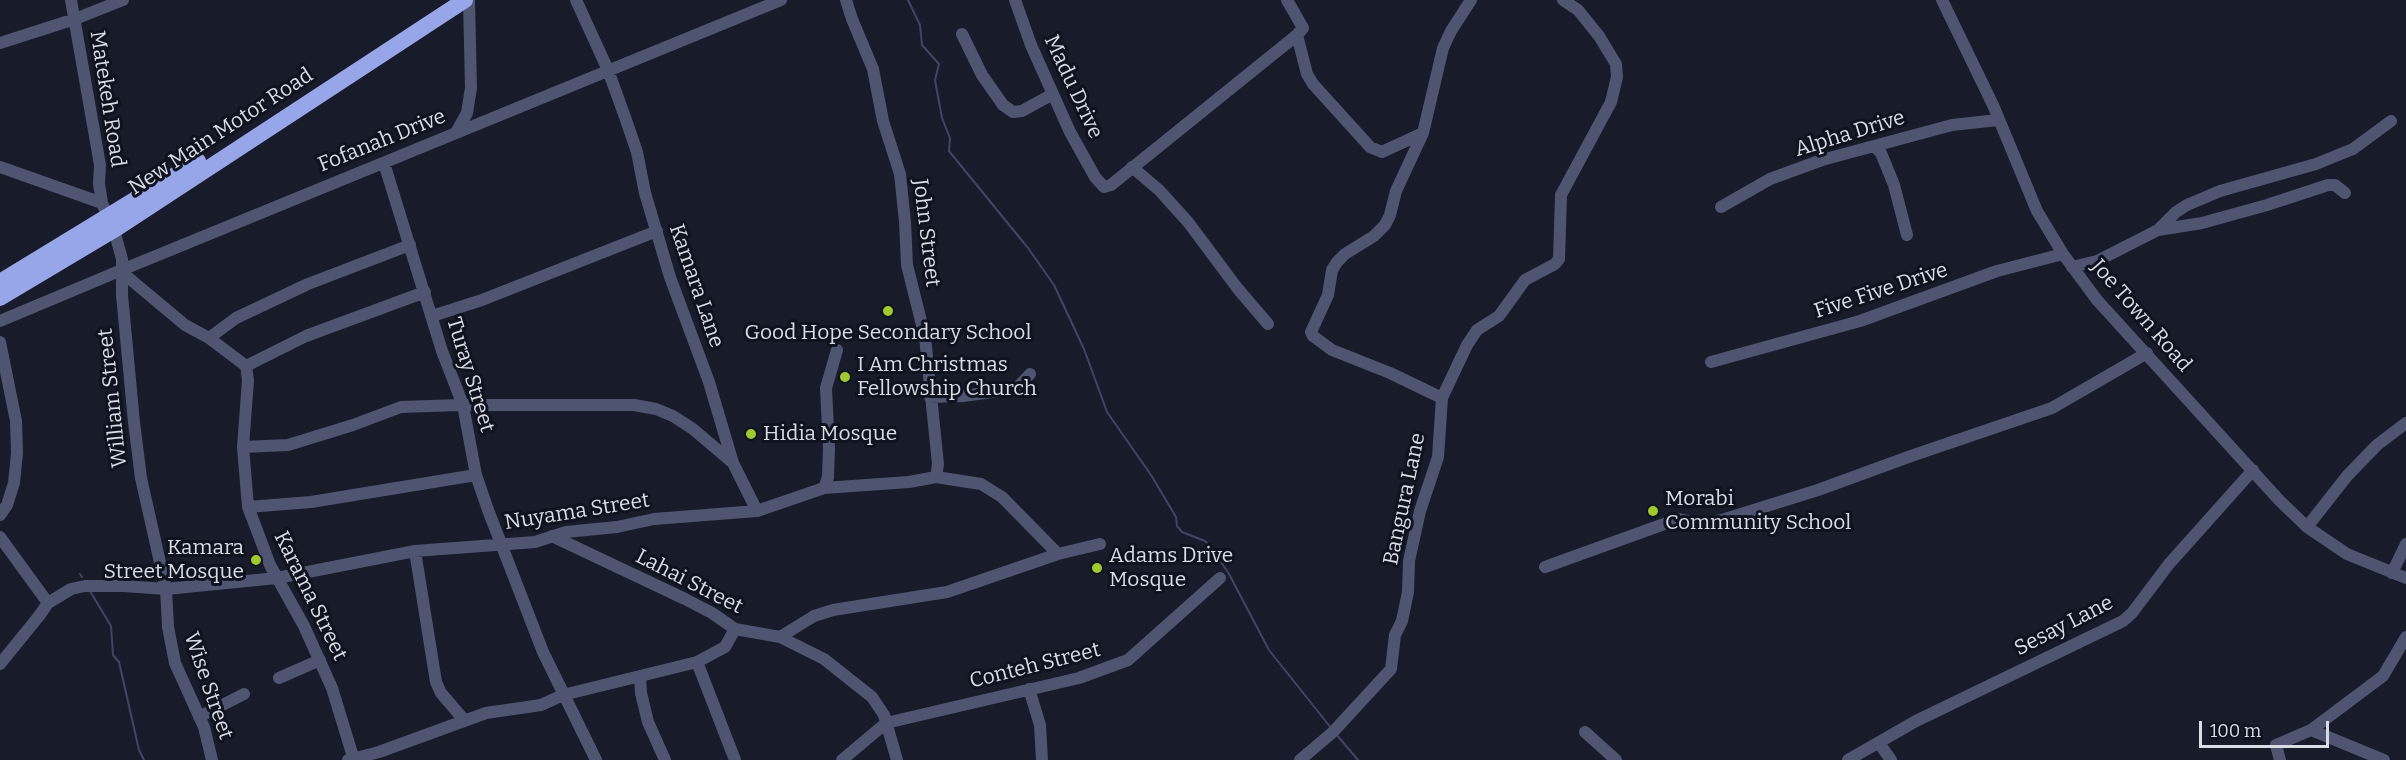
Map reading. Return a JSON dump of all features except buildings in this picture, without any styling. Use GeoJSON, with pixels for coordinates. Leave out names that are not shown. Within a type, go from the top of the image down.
{"type":"FeatureCollection","features":[{"type":"Feature","properties":{"kind":"highway","name":"New Main Motor Road"},"geometry":{"type":"LineString","coordinates":[[0,298],[108,216],[467,0]]}},
{"type":"Feature","properties":{"kind":"highway","name":"New Main Motor Road"},"geometry":{"type":"LineString","coordinates":[[0,282],[244,133],[447,1]]}},
{"type":"Feature","properties":{"kind":"street","name":"Matekeh Road"},"geometry":{"type":"LineString","coordinates":[[71,0],[100,165],[99,184],[108,216]]}},
{"type":"Feature","properties":{"kind":"street"},"geometry":{"type":"LineString","coordinates":[[0,43],[75,19],[123,0]]}},
{"type":"Feature","properties":{"kind":"street"},"geometry":{"type":"LineString","coordinates":[[458,131],[467,113],[471,87],[467,0]]}},
{"type":"Feature","properties":{"kind":"street","name":"Kamara Lane"},"geometry":{"type":"LineString","coordinates":[[576,0],[608,70],[636,152],[645,193],[670,277],[708,382],[733,463],[757,511]]}},
{"type":"Feature","properties":{"kind":"street","name":"Fofanah Drive"},"geometry":{"type":"LineString","coordinates":[[0,321],[781,0]]}},
{"type":"Feature","properties":{"kind":"street","name":"John Street"},"geometry":{"type":"LineString","coordinates":[[846,0],[873,69],[884,121],[900,174],[907,265],[925,337],[938,464],[936,477]]}},
{"type":"Feature","properties":{"kind":"street","name":"Madu Drive"},"geometry":{"type":"LineString","coordinates":[[1015,0],[1070,132],[1095,177],[1104,187],[1111,185],[1132,167]]}},
{"type":"Feature","properties":{"kind":"street"},"geometry":{"type":"LineString","coordinates":[[1268,324],[1167,198],[1132,167],[1297,35],[1303,28],[1287,0]]}},
{"type":"Feature","properties":{"kind":"street"},"geometry":{"type":"LineString","coordinates":[[1442,398],[1390,373],[1332,350],[1311,332],[1328,294],[1332,270],[1337,262],[1345,254],[1374,236],[1385,225],[1390,215],[1401,177],[1423,133],[1443,48],[1471,0]]}},
{"type":"Feature","properties":{"kind":"street","name":"Bangura Lane"},"geometry":{"type":"LineString","coordinates":[[1300,760],[1333,732],[1391,669],[1395,635],[1402,621],[1408,592],[1409,561],[1420,511],[1438,458],[1442,398],[1467,345],[1477,330],[1499,316],[1525,280],[1555,264],[1558,259],[1561,195],[1611,102],[1615,90],[1616,64],[1599,36],[1578,10],[1563,0]]}},
{"type":"Feature","properties":{"kind":"street","name":"Joe Town Road"},"geometry":{"type":"LineString","coordinates":[[1942,0],[2037,211],[2063,254],[2097,300],[2279,500],[2307,527],[2348,554],[2406,578]]}},
{"type":"Feature","properties":{"kind":"street"},"geometry":{"type":"LineString","coordinates":[[962,34],[982,75],[1003,105],[1013,112],[1022,111],[1053,94]]}},
{"type":"Feature","properties":{"kind":"street"},"geometry":{"type":"LineString","coordinates":[[1297,35],[1307,74],[1312,84],[1370,147],[1382,152],[1423,133]]}},
{"type":"Feature","properties":{"kind":"street","name":"Alpha Drive"},"geometry":{"type":"LineString","coordinates":[[1721,207],[1770,179],[1822,160],[1952,125],[1998,120]]}},
{"type":"Feature","properties":{"kind":"street"},"geometry":{"type":"LineString","coordinates":[[2158,230],[2176,212],[2187,205],[2220,191],[2316,164],[2352,149],[2391,121]]}},
{"type":"Feature","properties":{"kind":"street"},"geometry":{"type":"LineString","coordinates":[[1874,146],[1881,153],[1894,185],[1907,235]]}},
{"type":"Feature","properties":{"kind":"street","name":"Turay Street"},"geometry":{"type":"LineString","coordinates":[[384,163],[455,391],[463,405],[471,438],[476,475],[543,652],[596,760]]}},
{"type":"Feature","properties":{"kind":"street"},"geometry":{"type":"LineString","coordinates":[[0,167],[108,216]]}},
{"type":"Feature","properties":{"kind":"street"},"geometry":{"type":"LineString","coordinates":[[2073,267],[2097,261],[2158,230],[2202,223],[2328,185],[2335,185],[2344,193]]}},
{"type":"Feature","properties":{"kind":"street","name":"William Street"},"geometry":{"type":"LineString","coordinates":[[108,216],[124,271],[122,295],[141,478],[166,589]]}},
{"type":"Feature","properties":{"kind":"street"},"geometry":{"type":"LineString","coordinates":[[432,316],[482,300],[657,231]]}},
{"type":"Feature","properties":{"kind":"street"},"geometry":{"type":"LineString","coordinates":[[209,338],[236,318],[308,284],[410,245]]}},
{"type":"Feature","properties":{"kind":"street","name":"Five Five Drive"},"geometry":{"type":"LineString","coordinates":[[1711,362],[1860,321],[1997,271],[2063,254]]}},
{"type":"Feature","properties":{"kind":"street"},"geometry":{"type":"LineString","coordinates":[[124,271],[185,325],[209,338],[246,366],[306,336],[425,292]]}},
{"type":"Feature","properties":{"kind":"street"},"geometry":{"type":"LineString","coordinates":[[0,342],[16,421],[17,453],[14,483],[7,505],[0,514]]}},
{"type":"Feature","properties":{"kind":"street"},"geometry":{"type":"LineString","coordinates":[[824,488],[828,477],[829,448],[826,388],[837,350]]}},
{"type":"Feature","properties":{"kind":"street"},"geometry":{"type":"LineString","coordinates":[[1545,567],[1679,519],[1702,524],[1818,490],[2052,408],[2147,353]]}},
{"type":"Feature","properties":{"kind":"street","name":"Karama Street"},"geometry":{"type":"LineString","coordinates":[[246,366],[248,380],[243,447],[248,507],[270,565],[320,660],[338,706],[352,760]]}},
{"type":"Feature","properties":{"kind":"street"},"geometry":{"type":"LineString","coordinates":[[930,397],[963,396],[1013,388],[1019,386],[1030,374]]}},
{"type":"Feature","properties":{"kind":"street"},"geometry":{"type":"LineString","coordinates":[[243,447],[288,445],[401,407],[626,405],[656,409],[673,416],[693,429],[733,463]]}},
{"type":"Feature","properties":{"kind":"street"},"geometry":{"type":"LineString","coordinates":[[2307,527],[2347,476],[2377,445],[2406,423]]}},
{"type":"Feature","properties":{"kind":"street","name":"Sesay Lane"},"geometry":{"type":"LineString","coordinates":[[1848,760],[1916,721],[2123,621],[2132,613],[2169,564],[2253,470]]}},
{"type":"Feature","properties":{"kind":"street"},"geometry":{"type":"LineString","coordinates":[[248,507],[311,502],[476,475]]}},
{"type":"Feature","properties":{"kind":"street","name":"Nuyama Street"},"geometry":{"type":"LineString","coordinates":[[0,664],[48,603],[71,589],[85,586],[166,589],[277,578],[415,551],[535,542],[566,532],[617,528],[654,519],[757,511],[824,488],[909,482],[936,477],[981,484],[1002,497],[1058,554]]}},
{"type":"Feature","properties":{"kind":"street","name":"Lahai Street"},"geometry":{"type":"LineString","coordinates":[[552,536],[712,613],[735,629],[780,637],[824,659],[872,697],[884,715],[897,760]]}},
{"type":"Feature","properties":{"kind":"street"},"geometry":{"type":"LineString","coordinates":[[0,537],[48,603]]}},
{"type":"Feature","properties":{"kind":"street"},"geometry":{"type":"LineString","coordinates":[[780,637],[814,615],[947,592],[1058,554],[1100,544]]}},
{"type":"Feature","properties":{"kind":"street"},"geometry":{"type":"LineString","coordinates":[[2392,573],[2406,544]]}},
{"type":"Feature","properties":{"kind":"street"},"geometry":{"type":"LineString","coordinates":[[415,551],[428,624],[429,645],[438,687],[465,721]]}},
{"type":"Feature","properties":{"kind":"street","name":"Conteh Street"},"geometry":{"type":"LineString","coordinates":[[842,760],[886,723],[1078,678],[1128,660],[1220,578]]}},
{"type":"Feature","properties":{"kind":"street","name":"Wise Street"},"geometry":{"type":"LineString","coordinates":[[166,589],[168,627],[175,663],[204,727],[212,760]]}},
{"type":"Feature","properties":{"kind":"street"},"geometry":{"type":"LineString","coordinates":[[352,760],[486,713],[541,705],[563,695],[698,662],[725,647],[735,629]]}},
{"type":"Feature","properties":{"kind":"street"},"geometry":{"type":"LineString","coordinates":[[2280,760],[2276,745],[2311,730],[2383,676],[2406,637]]}},
{"type":"Feature","properties":{"kind":"street"},"geometry":{"type":"LineString","coordinates":[[279,678],[320,660]]}},
{"type":"Feature","properties":{"kind":"street"},"geometry":{"type":"LineString","coordinates":[[698,662],[735,760]]}},
{"type":"Feature","properties":{"kind":"street"},"geometry":{"type":"LineString","coordinates":[[640,676],[641,693],[648,722],[665,760]]}},
{"type":"Feature","properties":{"kind":"street"},"geometry":{"type":"LineString","coordinates":[[1029,689],[1040,725],[1042,760]]}},
{"type":"Feature","properties":{"kind":"street"},"geometry":{"type":"LineString","coordinates":[[199,717],[244,694]]}},
{"type":"Feature","properties":{"kind":"street"},"geometry":{"type":"LineString","coordinates":[[2311,730],[2384,760]]}},
{"type":"Feature","properties":{"kind":"street"},"geometry":{"type":"LineString","coordinates":[[1585,732],[1616,760]]}},
{"type":"Feature","properties":{"kind":"street"},"geometry":{"type":"LineString","coordinates":[[1879,743],[1891,760]]}},
{"type":"Feature","properties":{"kind":"waterway"},"geometry":{"type":"LineString","coordinates":[[908,0],[920,25],[922,45],[939,64],[935,80],[942,118],[950,138],[949,151],[1028,248],[1054,285],[1084,349],[1107,412],[1151,475],[1176,517],[1177,526],[1182,532],[1205,541],[1211,547],[1229,574],[1269,650],[1331,728]]}},
{"type":"Feature","properties":{"kind":"waterway"},"geometry":{"type":"LineString","coordinates":[[90,591],[111,626],[113,655],[119,662],[139,750],[144,760]]}},
{"type":"Feature","properties":{"kind":"waterway"},"geometry":{"type":"LineString","coordinates":[[1336,734],[1358,760]]}},
{"type":"Feature","properties":{"kind":"place","name":"Good Hope Secondary School"},"geometry":{"type":"Point","coordinates":[888,311]}},
{"type":"Feature","properties":{"kind":"place","name":"I Am Christmas Fellowship Church"},"geometry":{"type":"Point","coordinates":[845,377]}},
{"type":"Feature","properties":{"kind":"place","name":"Hidia Mosque"},"geometry":{"type":"Point","coordinates":[751,434]}},
{"type":"Feature","properties":{"kind":"place","name":"Morabi Community School"},"geometry":{"type":"Point","coordinates":[1653,511]}},
{"type":"Feature","properties":{"kind":"place","name":"Kamara Street Mosque"},"geometry":{"type":"Point","coordinates":[256,560]}},
{"type":"Feature","properties":{"kind":"place","name":"Adams Drive Mosque"},"geometry":{"type":"Point","coordinates":[1097,568]}}]}
